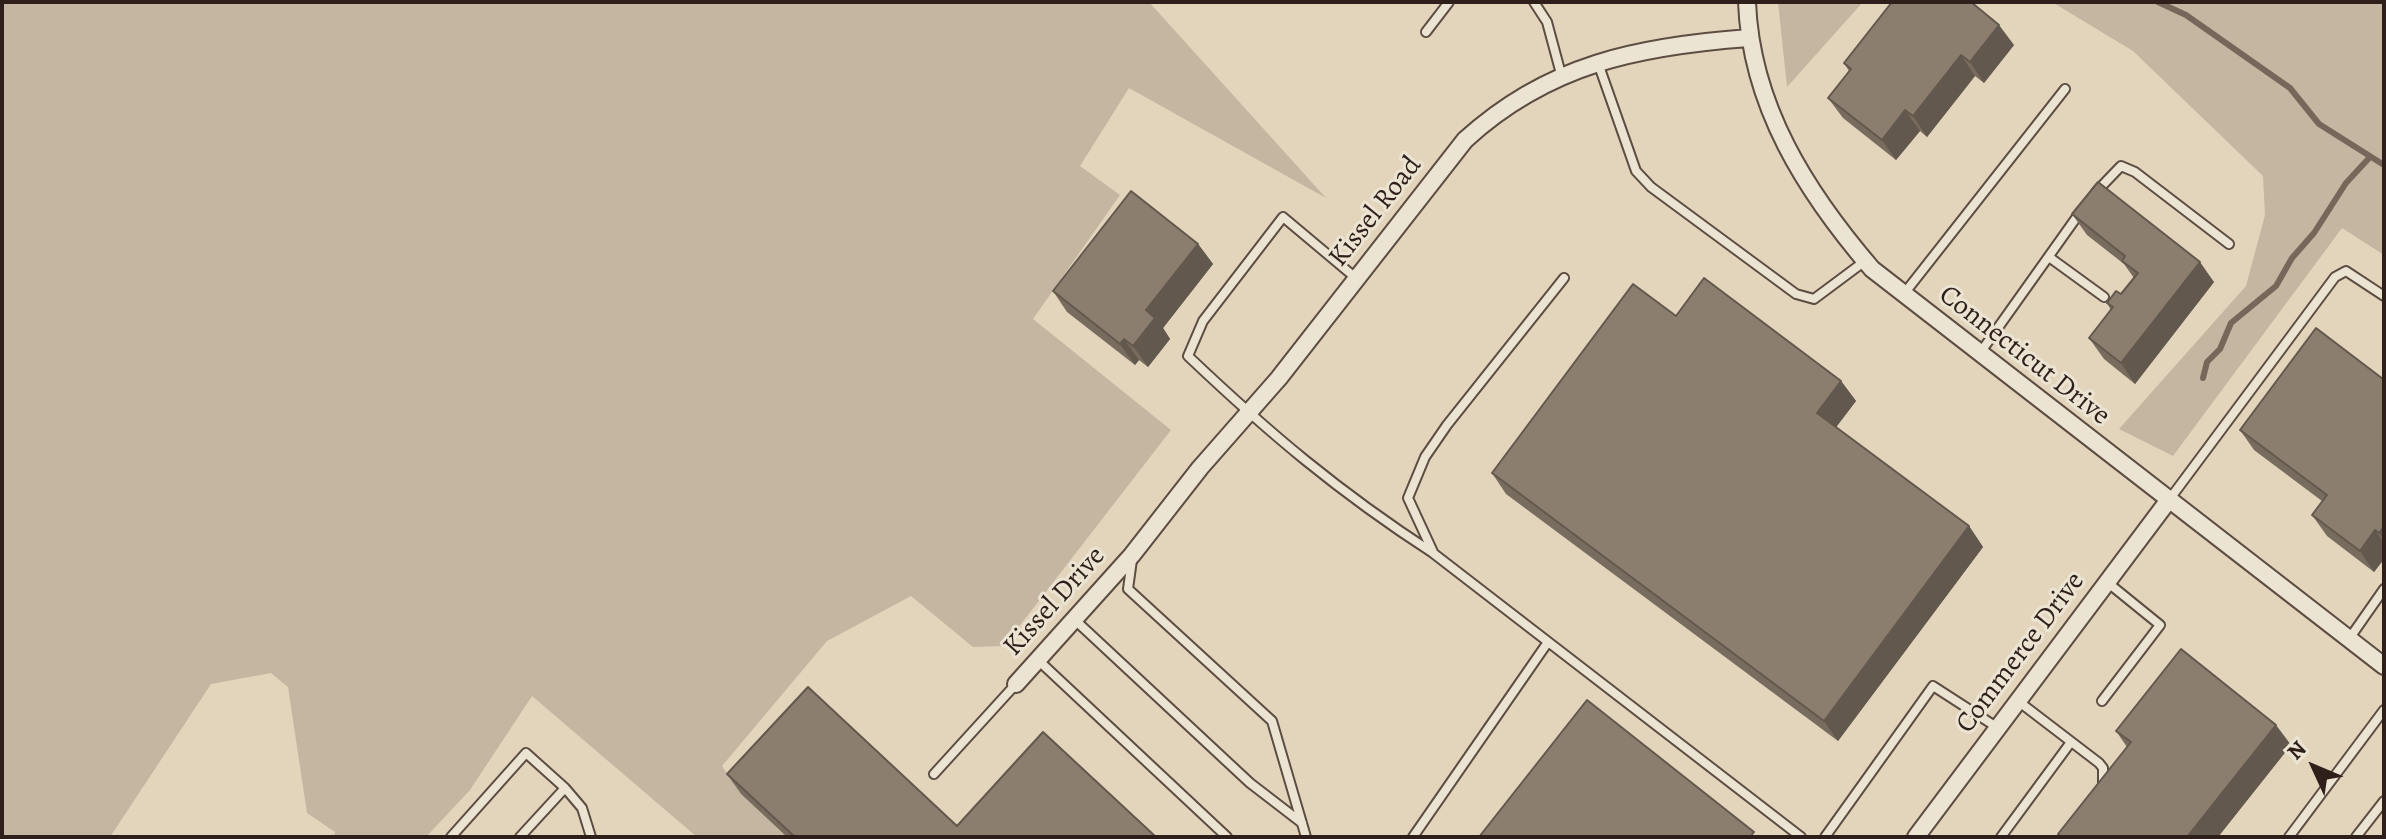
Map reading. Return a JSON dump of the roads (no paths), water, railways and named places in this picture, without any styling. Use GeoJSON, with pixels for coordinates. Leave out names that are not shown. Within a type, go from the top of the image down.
{"type":"FeatureCollection","features":[{"type":"Feature","properties":{"kind":"street","name":"Connecticut Drive"},"geometry":{"type":"LineString","coordinates":[[1747,2],[1749,38],[1764,96],[1787,151],[1816,200],[1865,261],[1903,296],[2384,666]]}},
{"type":"Feature","properties":{"kind":"street","name":"Kissel Road"},"geometry":{"type":"LineString","coordinates":[[1132,555],[1357,279],[1465,140],[1504,106],[1561,74],[1598,62],[1685,43],[1749,38]]}},
{"type":"Feature","properties":{"kind":"street","name":"Commerce Drive"},"geometry":{"type":"LineString","coordinates":[[1916,837],[2168,501]]}},
{"type":"Feature","properties":{"kind":"street","name":"Kissel Drive"},"geometry":{"type":"LineString","coordinates":[[1016,684],[1132,555]]}},
{"type":"Feature","properties":{"kind":"lane"},"geometry":{"type":"LineString","coordinates":[[1426,32],[1449,2]]}},
{"type":"Feature","properties":{"kind":"lane"},"geometry":{"type":"LineString","coordinates":[[1534,2],[1547,22],[1561,74]]}},
{"type":"Feature","properties":{"kind":"lane"},"geometry":{"type":"LineString","coordinates":[[1598,62],[1636,171],[1651,187],[1796,294],[1814,299],[1865,261]]}},
{"type":"Feature","properties":{"kind":"lane"},"geometry":{"type":"LineString","coordinates":[[1903,296],[2065,89]]}},
{"type":"Feature","properties":{"kind":"lane"},"geometry":{"type":"LineString","coordinates":[[1979,354],[2089,200],[2121,166],[2135,172],[2229,244]]}},
{"type":"Feature","properties":{"kind":"lane"},"geometry":{"type":"LineString","coordinates":[[1357,279],[1283,217],[1203,321],[1188,356],[1248,413],[1329,482],[1433,553],[1801,837]]}},
{"type":"Feature","properties":{"kind":"lane"},"geometry":{"type":"LineString","coordinates":[[2049,257],[2104,297]]}},
{"type":"Feature","properties":{"kind":"lane"},"geometry":{"type":"LineString","coordinates":[[2168,501],[2335,277],[2346,271],[2384,296]]}},
{"type":"Feature","properties":{"kind":"lane"},"geometry":{"type":"LineString","coordinates":[[1433,553],[1408,498],[1425,457],[1564,278]]}},
{"type":"Feature","properties":{"kind":"lane"},"geometry":{"type":"LineString","coordinates":[[1132,555],[1128,589],[1272,721],[1306,837]]}},
{"type":"Feature","properties":{"kind":"lane"},"geometry":{"type":"LineString","coordinates":[[2102,701],[2160,625],[2107,582]]}},
{"type":"Feature","properties":{"kind":"lane"},"geometry":{"type":"LineString","coordinates":[[2349,639],[2384,589]]}},
{"type":"Feature","properties":{"kind":"lane"},"geometry":{"type":"LineString","coordinates":[[1075,620],[1250,783],[1302,824]]}},
{"type":"Feature","properties":{"kind":"lane"},"geometry":{"type":"LineString","coordinates":[[1413,837],[1548,642]]}},
{"type":"Feature","properties":{"kind":"lane"},"geometry":{"type":"LineString","coordinates":[[1038,660],[1227,837]]}},
{"type":"Feature","properties":{"kind":"lane"},"geometry":{"type":"LineString","coordinates":[[934,774],[1016,684]]}},
{"type":"Feature","properties":{"kind":"lane"},"geometry":{"type":"LineString","coordinates":[[1825,837],[1933,686],[1998,728]]}},
{"type":"Feature","properties":{"kind":"lane"},"geometry":{"type":"LineString","coordinates":[[2018,701],[2103,768],[2102,784],[2093,798]]}},
{"type":"Feature","properties":{"kind":"lane"},"geometry":{"type":"LineString","coordinates":[[2289,837],[2380,722],[2384,710]]}},
{"type":"Feature","properties":{"kind":"lane"},"geometry":{"type":"LineString","coordinates":[[2001,837],[2071,742]]}},
{"type":"Feature","properties":{"kind":"lane"},"geometry":{"type":"LineString","coordinates":[[451,837],[526,753],[582,808],[591,837]]}},
{"type":"Feature","properties":{"kind":"lane"},"geometry":{"type":"LineString","coordinates":[[520,837],[565,788]]}},
{"type":"Feature","properties":{"kind":"lane"},"geometry":{"type":"LineString","coordinates":[[2356,837],[2384,801]]}},
{"type":"Feature","properties":{"kind":"waterway"},"geometry":{"type":"LineString","coordinates":[[2158,2],[2186,15],[2290,88],[2319,124],[2384,165]]}},
{"type":"Feature","properties":{"kind":"waterway"},"geometry":{"type":"LineString","coordinates":[[2203,378],[2207,362],[2220,349],[2231,323],[2276,286],[2292,258],[2314,233],[2346,183],[2370,157]]}}]}
